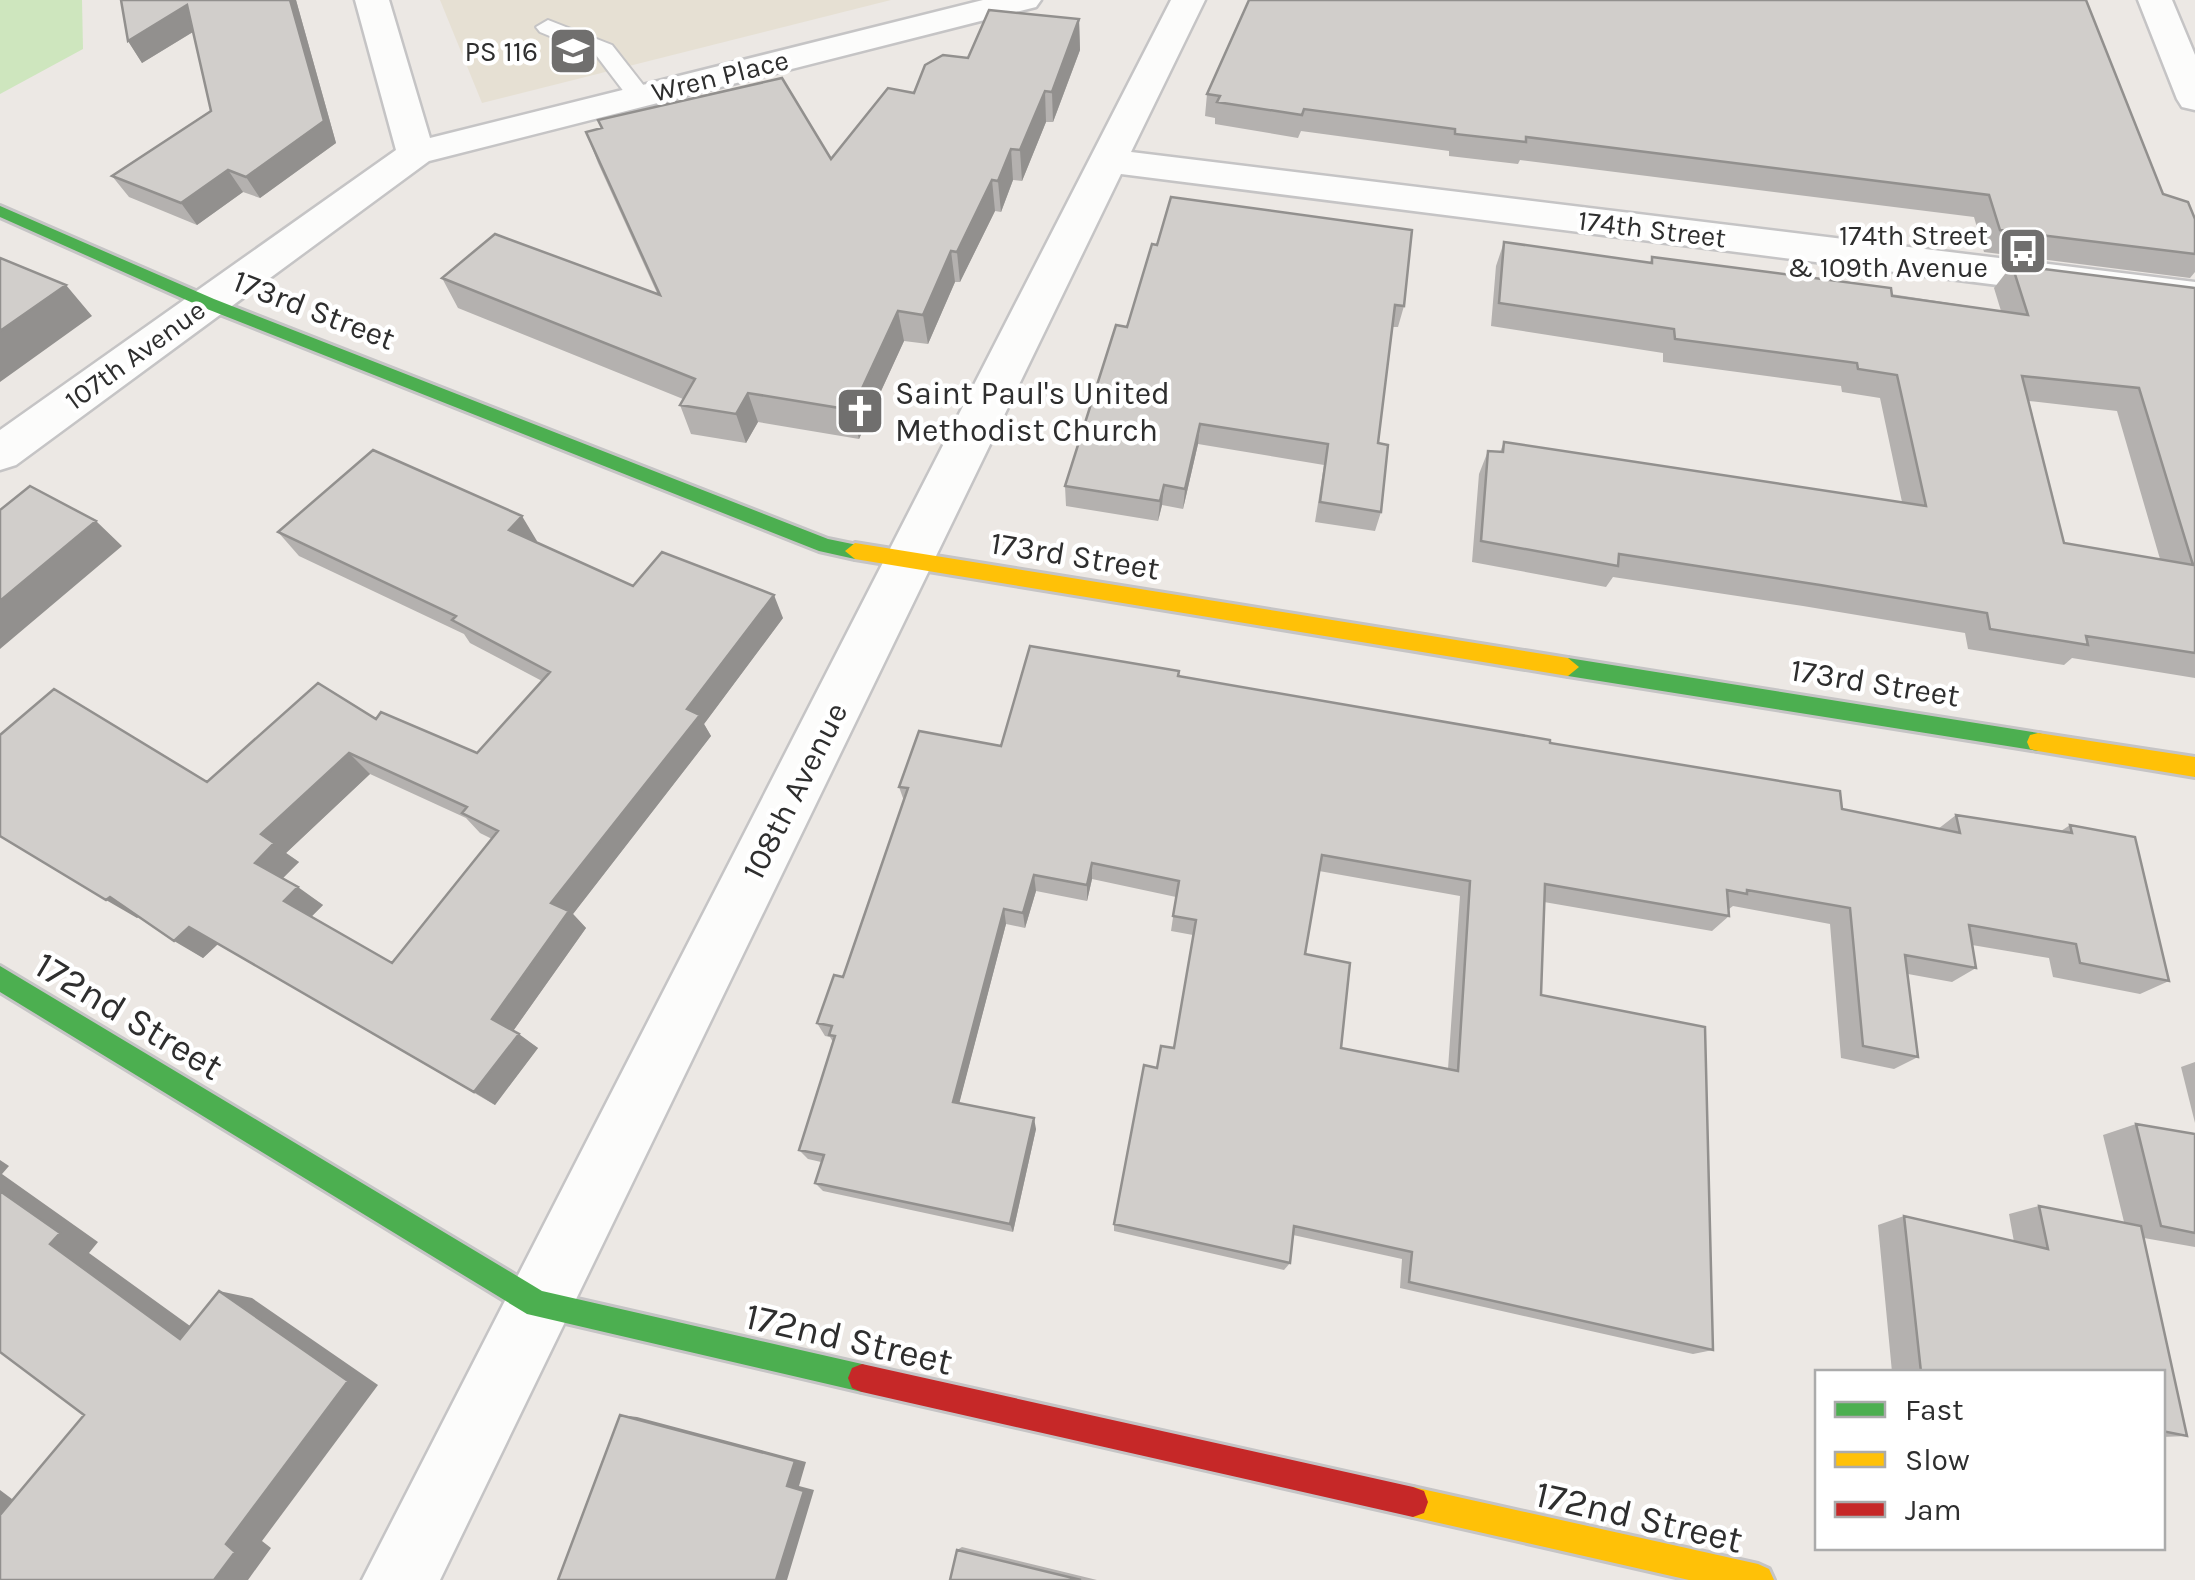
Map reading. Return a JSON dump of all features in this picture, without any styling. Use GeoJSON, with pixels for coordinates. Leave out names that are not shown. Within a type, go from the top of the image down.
{"type":"FeatureCollection","features":[{"type":"Feature","properties":{"kind":"street"},"geometry":{"type":"LineString","coordinates":[[372,0],[416,153]]}},
{"type":"Feature","properties":{"kind":"street","name":"Wren Place"},"geometry":{"type":"LineString","coordinates":[[416,153],[1024,0]]}},
{"type":"Feature","properties":{"kind":"street","name":"108th Avenue"},"geometry":{"type":"LineString","coordinates":[[400,1580],[1188,0]]}},
{"type":"Feature","properties":{"kind":"street"},"geometry":{"type":"LineString","coordinates":[[2155,0],[2195,99]]}},
{"type":"Feature","properties":{"kind":"street","name":"107th Avenue"},"geometry":{"type":"LineString","coordinates":[[0,453],[416,153]]}},
{"type":"Feature","properties":{"kind":"street","name":"174th Street"},"geometry":{"type":"LineString","coordinates":[[1108,162],[2195,296]]}},
{"type":"Feature","properties":{"kind":"street","name":"173rd Street"},"geometry":{"type":"LineString","coordinates":[[0,211],[208,303],[826,546],[2195,766]]}},
{"type":"Feature","properties":{"kind":"street","name":"172nd Street"},"geometry":{"type":"LineString","coordinates":[[0,978],[537,1304],[1758,1580]]}},
{"type":"Feature","properties":{"kind":"lane"},"geometry":{"type":"LineString","coordinates":[[548,27],[604,50],[640,96]]}},
{"type":"Feature","properties":{"kind":"shaded area","name":"PS 116"},"geometry":{"type":"Polygon","coordinates":[[[440,0],[891,0],[482,103],[440,0]]]}},
{"type":"Feature","properties":{"kind":"green space"},"geometry":{"type":"Polygon","coordinates":[[[0,0],[82,0],[83,49],[0,94],[0,0]]]}},
{"type":"Feature","properties":{"kind":"building"},"geometry":{"type":"Polygon","coordinates":[[[121,0],[290,0],[324,121],[246,177],[228,170],[181,203],[112,176],[211,111],[187,5],[128,41],[121,0]]]}},
{"type":"Feature","properties":{"kind":"building"},"geometry":{"type":"Polygon","coordinates":[[[1249,0],[2086,0],[2163,194],[2188,202],[2195,219],[2195,254],[2000,230],[1989,195],[1526,137],[1526,142],[1455,134],[1455,129],[1304,109],[1302,115],[1217,102],[1220,96],[1207,94],[1249,0]]]}},
{"type":"Feature","properties":{"kind":"building"},"geometry":{"type":"Polygon","coordinates":[[[989,10],[1079,19],[1052,92],[1045,91],[1020,150],[1011,149],[998,181],[992,180],[957,252],[951,251],[923,315],[898,311],[852,410],[748,393],[736,414],[680,405],[695,379],[442,278],[495,234],[660,295],[586,132],[602,128],[598,120],[782,78],[831,159],[888,88],[914,93],[925,65],[943,55],[968,58],[989,10]]]}},
{"type":"Feature","properties":{"kind":"building"},"geometry":{"type":"Polygon","coordinates":[[[1171,197],[1412,230],[1404,306],[1395,305],[1378,443],[1388,445],[1381,512],[1320,502],[1328,444],[1200,424],[1185,489],[1164,485],[1160,501],[1065,486],[1116,325],[1127,327],[1171,197]]]}},
{"type":"Feature","properties":{"kind":"building"},"geometry":{"type":"Polygon","coordinates":[[[1504,242],[1652,263],[1652,257],[1891,288],[1892,296],[2028,315],[2012,265],[2195,288],[2195,653],[2086,636],[2088,645],[1990,629],[1987,613],[1820,585],[1619,554],[1618,566],[1481,541],[1488,451],[1503,452],[1504,442],[1926,506],[1897,375],[1858,369],[1857,363],[1675,339],[1674,329],[1499,303],[1504,242]],[[2022,376],[2064,543],[2193,565],[2139,388],[2022,376]]]}},
{"type":"Feature","properties":{"kind":"building"},"geometry":{"type":"Polygon","coordinates":[[[0,258],[66,285],[0,331],[0,258]]]}},
{"type":"Feature","properties":{"kind":"building"},"geometry":{"type":"Polygon","coordinates":[[[373,450],[522,516],[509,530],[633,586],[662,552],[774,595],[687,709],[700,715],[551,903],[569,911],[492,1019],[519,1034],[474,1092],[189,927],[174,941],[110,897],[106,900],[0,836],[0,735],[54,689],[207,782],[318,683],[376,719],[381,712],[477,753],[550,672],[452,620],[456,616],[278,532],[373,450]],[[349,753],[261,834],[274,843],[255,863],[298,887],[284,901],[392,963],[498,831],[462,813],[467,807],[349,753]]]}},
{"type":"Feature","properties":{"kind":"building"},"geometry":{"type":"Polygon","coordinates":[[[30,486],[96,521],[0,601],[0,510],[30,486]]]}},
{"type":"Feature","properties":{"kind":"building"},"geometry":{"type":"Polygon","coordinates":[[[1030,646],[1550,743],[1840,791],[1842,809],[1960,833],[1956,815],[2072,833],[2070,825],[2135,837],[2169,981],[2080,963],[2076,944],[1969,925],[1976,968],[1905,955],[1918,1057],[1863,1046],[1850,908],[1727,890],[1729,916],[1545,884],[1541,995],[1705,1027],[1713,1350],[1409,1282],[1412,1252],[1294,1226],[1290,1263],[1114,1224],[1144,1065],[1157,1068],[1161,1046],[1174,1048],[1196,920],[1173,916],[1179,881],[1092,863],[1087,885],[1034,875],[1023,913],[1004,909],[953,1102],[1034,1118],[1010,1224],[815,1183],[824,1155],[799,1150],[835,1036],[829,1035],[832,1026],[817,1023],[834,975],[843,977],[908,788],[899,787],[919,731],[1001,746],[1030,646]],[[1322,855],[1305,954],[1350,963],[1341,1048],[1458,1071],[1470,881],[1322,855]]]}},
{"type":"Feature","properties":{"kind":"building"},"geometry":{"type":"Polygon","coordinates":[[[2136,1124],[2195,1134],[2195,1233],[2161,1226],[2136,1124]]]}},
{"type":"Feature","properties":{"kind":"building"},"geometry":{"type":"Polygon","coordinates":[[[0,1191],[60,1233],[50,1244],[180,1339],[219,1291],[348,1381],[226,1544],[235,1552],[214,1580],[0,1580],[0,1515],[84,1415],[0,1352],[0,1191]]]}},
{"type":"Feature","properties":{"kind":"building"},"geometry":{"type":"Polygon","coordinates":[[[2039,1206],[2141,1226],[2187,1436],[2165,1432],[2165,1370],[1921,1370],[1904,1216],[2048,1249],[2039,1206]]]}},
{"type":"Feature","properties":{"kind":"building"},"geometry":{"type":"Polygon","coordinates":[[[620,1415],[795,1461],[787,1486],[804,1491],[776,1580],[558,1580],[620,1415]]]}},
{"type":"Feature","properties":{"kind":"building"},"geometry":{"type":"Polygon","coordinates":[[[957,1550],[1081,1580],[950,1580],[957,1550]]]}},
{"type":"Feature","properties":{"kind":"traffic: fast"},"geometry":{"type":"LineString","coordinates":[[0,211],[208,303],[826,546],[855,551]]}},
{"type":"Feature","properties":{"kind":"traffic: fast"},"geometry":{"type":"LineString","coordinates":[[1568,667],[2038,742]]}},
{"type":"Feature","properties":{"kind":"traffic: fast"},"geometry":{"type":"LineString","coordinates":[[0,978],[537,1304],[862,1378]]}},
{"type":"Feature","properties":{"kind":"traffic: slow"},"geometry":{"type":"LineString","coordinates":[[855,551],[1568,667]]}},
{"type":"Feature","properties":{"kind":"traffic: slow"},"geometry":{"type":"LineString","coordinates":[[2038,742],[2195,767]]}},
{"type":"Feature","properties":{"kind":"traffic: slow"},"geometry":{"type":"LineString","coordinates":[[1413,1502],[1758,1580]]}},
{"type":"Feature","properties":{"kind":"traffic: jam"},"geometry":{"type":"LineString","coordinates":[[862,1378],[1413,1502]]}},
{"type":"Feature","properties":{"kind":"place","name":"PS 116"},"geometry":{"type":"Point","coordinates":[573,51]}},
{"type":"Feature","properties":{"kind":"place","name":"174th Street & 109th Avenue"},"geometry":{"type":"Point","coordinates":[2023,251]}},
{"type":"Feature","properties":{"kind":"place","name":"Saint Paul's United Methodist Church"},"geometry":{"type":"Point","coordinates":[860,411]}}]}
